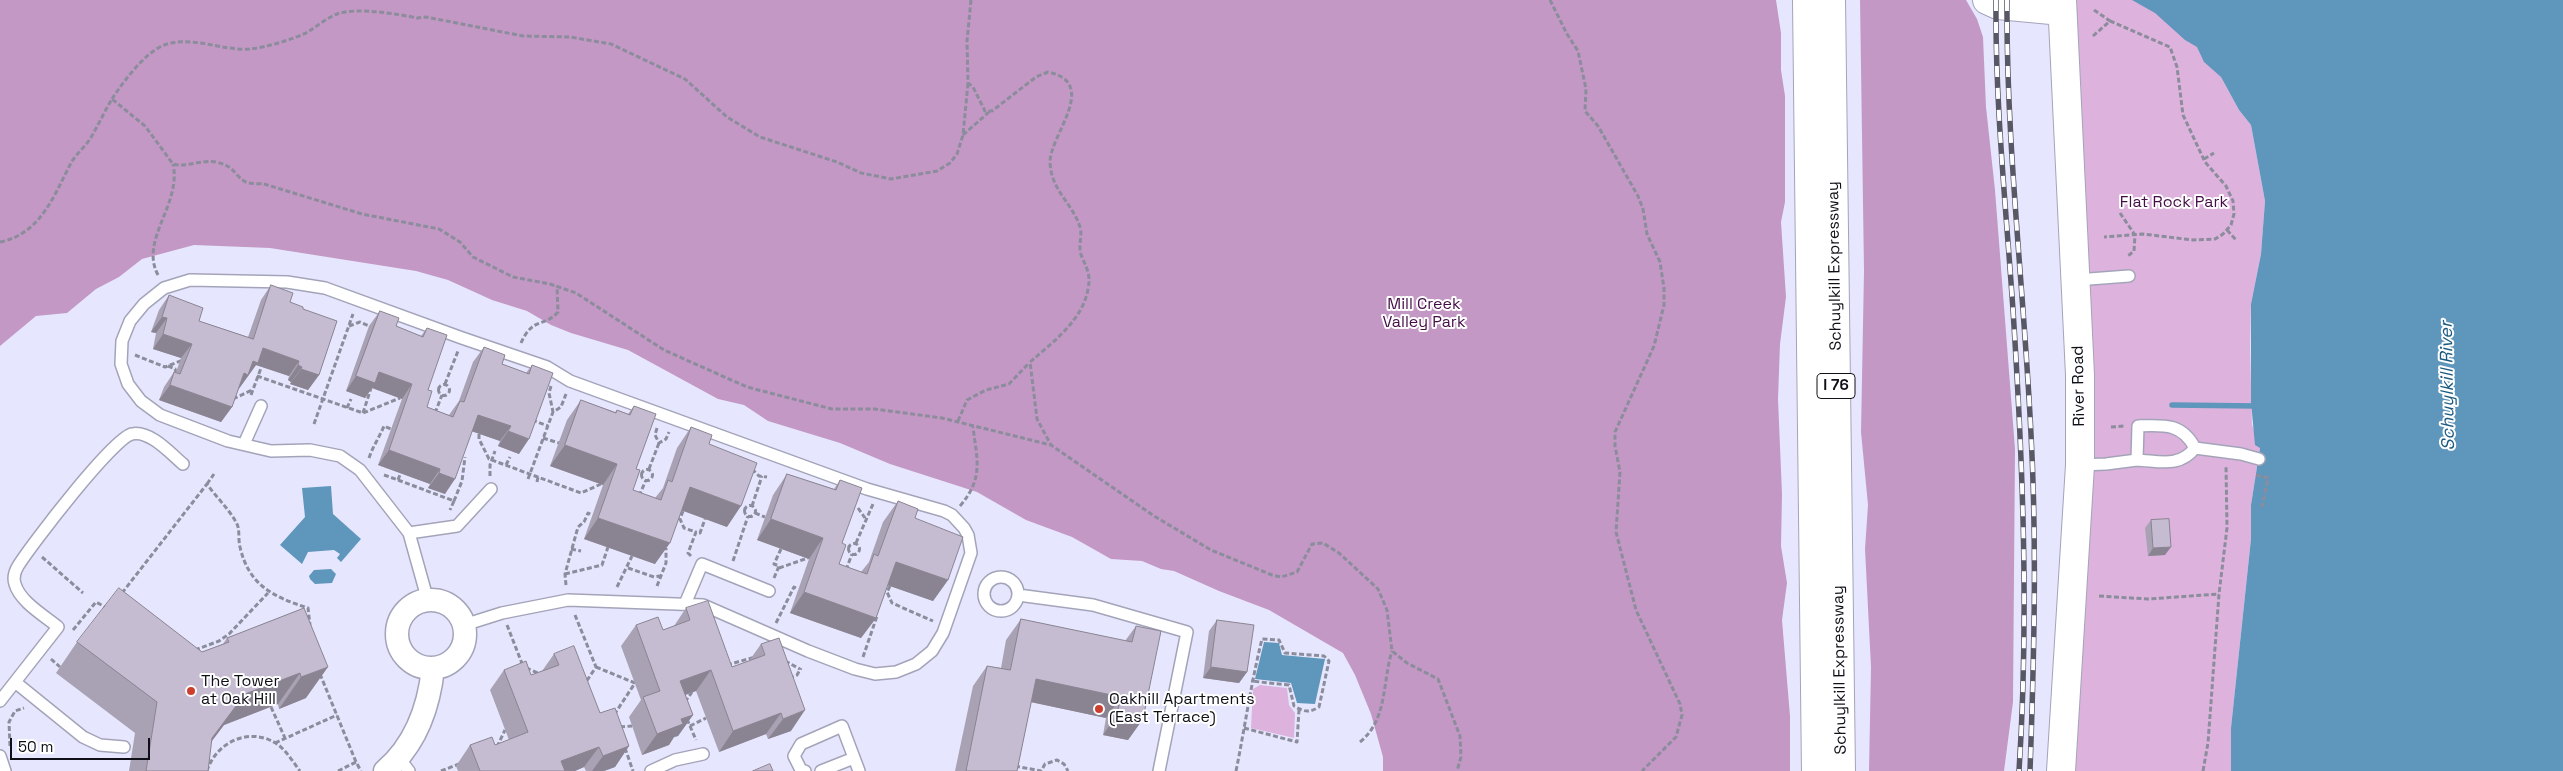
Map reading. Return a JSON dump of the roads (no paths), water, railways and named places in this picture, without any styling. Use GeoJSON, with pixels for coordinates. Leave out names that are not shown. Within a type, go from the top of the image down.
{"type":"FeatureCollection","features":[{"type":"Feature","properties":{"kind":"main road","name":"Schuylkill Expressway"},"geometry":{"type":"LineString","coordinates":[[1807,0],[1816,771]]}},
{"type":"Feature","properties":{"kind":"main road","name":"Schuylkill Expressway"},"geometry":{"type":"LineString","coordinates":[[1832,0],[1841,771]]}},
{"type":"Feature","properties":{"kind":"main road"},"geometry":{"type":"LineString","coordinates":[[1987,0],[1998,5],[2062,5]]}},
{"type":"Feature","properties":{"kind":"main road","name":"River Road"},"geometry":{"type":"LineString","coordinates":[[2060,771],[2080,465],[2080,375],[2062,5]]}},
{"type":"Feature","properties":{"kind":"street"},"geometry":{"type":"LineString","coordinates":[[436,601],[450,606],[457,612],[464,625],[465,640],[459,654],[448,664],[424,668],[409,660],[403,653],[398,637],[398,628],[406,612],[420,602],[436,601]]}},
{"type":"Feature","properties":{"kind":"street"},"geometry":{"type":"LineString","coordinates":[[397,766],[426,709],[433,668]]}},
{"type":"Feature","properties":{"kind":"lane"},"geometry":{"type":"LineString","coordinates":[[2075,280],[2129,276]]}},
{"type":"Feature","properties":{"kind":"lane"},"geometry":{"type":"LineString","coordinates":[[428,601],[409,533],[365,471],[340,456],[310,450],[271,451],[228,440],[160,415],[142,401],[128,384],[121,364],[120,350],[130,321],[144,304],[164,288],[190,280],[287,282],[325,288],[357,302],[547,366],[570,381],[867,489],[952,515],[968,535],[971,553],[945,626],[932,651],[916,664],[896,672],[875,674],[859,670],[808,652],[703,605],[568,600],[502,613],[464,625]]}},
{"type":"Feature","properties":{"kind":"lane"},"geometry":{"type":"LineString","coordinates":[[244,444],[260,406]]}},
{"type":"Feature","properties":{"kind":"lane"},"geometry":{"type":"LineString","coordinates":[[2137,460],[2138,426],[2175,427],[2188,435],[2195,448]]}},
{"type":"Feature","properties":{"kind":"lane"},"geometry":{"type":"LineString","coordinates":[[0,701],[58,627],[32,606],[15,585],[14,576],[18,567],[47,528],[96,467],[125,436],[134,433],[146,435],[183,464]]}},
{"type":"Feature","properties":{"kind":"lane"},"geometry":{"type":"LineString","coordinates":[[2080,465],[2137,460],[2173,462],[2187,458],[2195,448]]}},
{"type":"Feature","properties":{"kind":"lane"},"geometry":{"type":"LineString","coordinates":[[2195,448],[2259,459]]}},
{"type":"Feature","properties":{"kind":"lane"},"geometry":{"type":"LineString","coordinates":[[409,533],[457,526],[491,489]]}},
{"type":"Feature","properties":{"kind":"lane"},"geometry":{"type":"LineString","coordinates":[[684,604],[702,564],[769,591]]}},
{"type":"Feature","properties":{"kind":"lane"},"geometry":{"type":"LineString","coordinates":[[1018,595],[1092,605],[1187,632],[1159,771]]}},
{"type":"Feature","properties":{"kind":"lane"},"geometry":{"type":"LineString","coordinates":[[16,682],[84,737],[100,745],[124,747]]}},
{"type":"Feature","properties":{"kind":"lane"},"geometry":{"type":"LineString","coordinates":[[805,771],[801,770],[794,756],[802,744],[842,726],[859,771]]}},
{"type":"Feature","properties":{"kind":"lane"},"geometry":{"type":"LineString","coordinates":[[5,753],[5,771]]}},
{"type":"Feature","properties":{"kind":"lane"},"geometry":{"type":"LineString","coordinates":[[651,771],[675,760],[703,754]]}},
{"type":"Feature","properties":{"kind":"lane"},"geometry":{"type":"LineString","coordinates":[[821,771],[854,758]]}},
{"type":"Feature","properties":{"kind":"water","name":"Schuylkill River"},"geometry":{"type":"Polygon","coordinates":[[[2132,0],[2563,0],[2563,771],[2231,771],[2231,728],[2251,539],[2251,505],[2260,448],[2255,445],[2251,402],[2251,304],[2261,254],[2265,201],[2251,125],[2239,110],[2221,77],[2204,62],[2197,47],[2185,40],[2155,13],[2132,0]]]}},
{"type":"Feature","properties":{"kind":"water"},"geometry":{"type":"Polygon","coordinates":[[[331,486],[333,514],[361,539],[341,562],[337,558],[340,554],[334,550],[308,552],[302,564],[280,545],[305,517],[302,488],[331,486]]]}},
{"type":"Feature","properties":{"kind":"water"},"geometry":{"type":"Polygon","coordinates":[[[331,569],[336,574],[332,583],[315,584],[310,579],[309,576],[314,570],[331,569]]]}},
{"type":"Feature","properties":{"kind":"water"},"geometry":{"type":"Polygon","coordinates":[[[1264,642],[1279,643],[1282,655],[1325,659],[1315,704],[1297,703],[1291,683],[1255,679],[1264,642]]]}},
{"type":"Feature","properties":{"kind":"waterway"},"geometry":{"type":"LineString","coordinates":[[2172,405],[2257,406]]}},
{"type":"Feature","properties":{"kind":"railway"},"geometry":{"type":"LineString","coordinates":[[1996,0],[1999,116],[2020,425],[2024,540],[2024,656],[2019,771]]}},
{"type":"Feature","properties":{"kind":"railway"},"geometry":{"type":"LineString","coordinates":[[2007,0],[2009,109],[2033,476],[2034,602],[2030,771]]}},
{"type":"Feature","properties":{"kind":"place","name":"The Tower at Oak Hill"},"geometry":{"type":"Point","coordinates":[191,691]}},
{"type":"Feature","properties":{"kind":"place","name":"Oakhill Apartments (East Terrace)"},"geometry":{"type":"Point","coordinates":[1099,709]}},
{"type":"Feature","properties":{"kind":"park label","name":"Flat Rock Park"},"geometry":{"type":"Point","coordinates":[2174,203]}},
{"type":"Feature","properties":{"kind":"park label","name":"Mill Creek Valley Park"},"geometry":{"type":"Point","coordinates":[1424,314]}}]}
